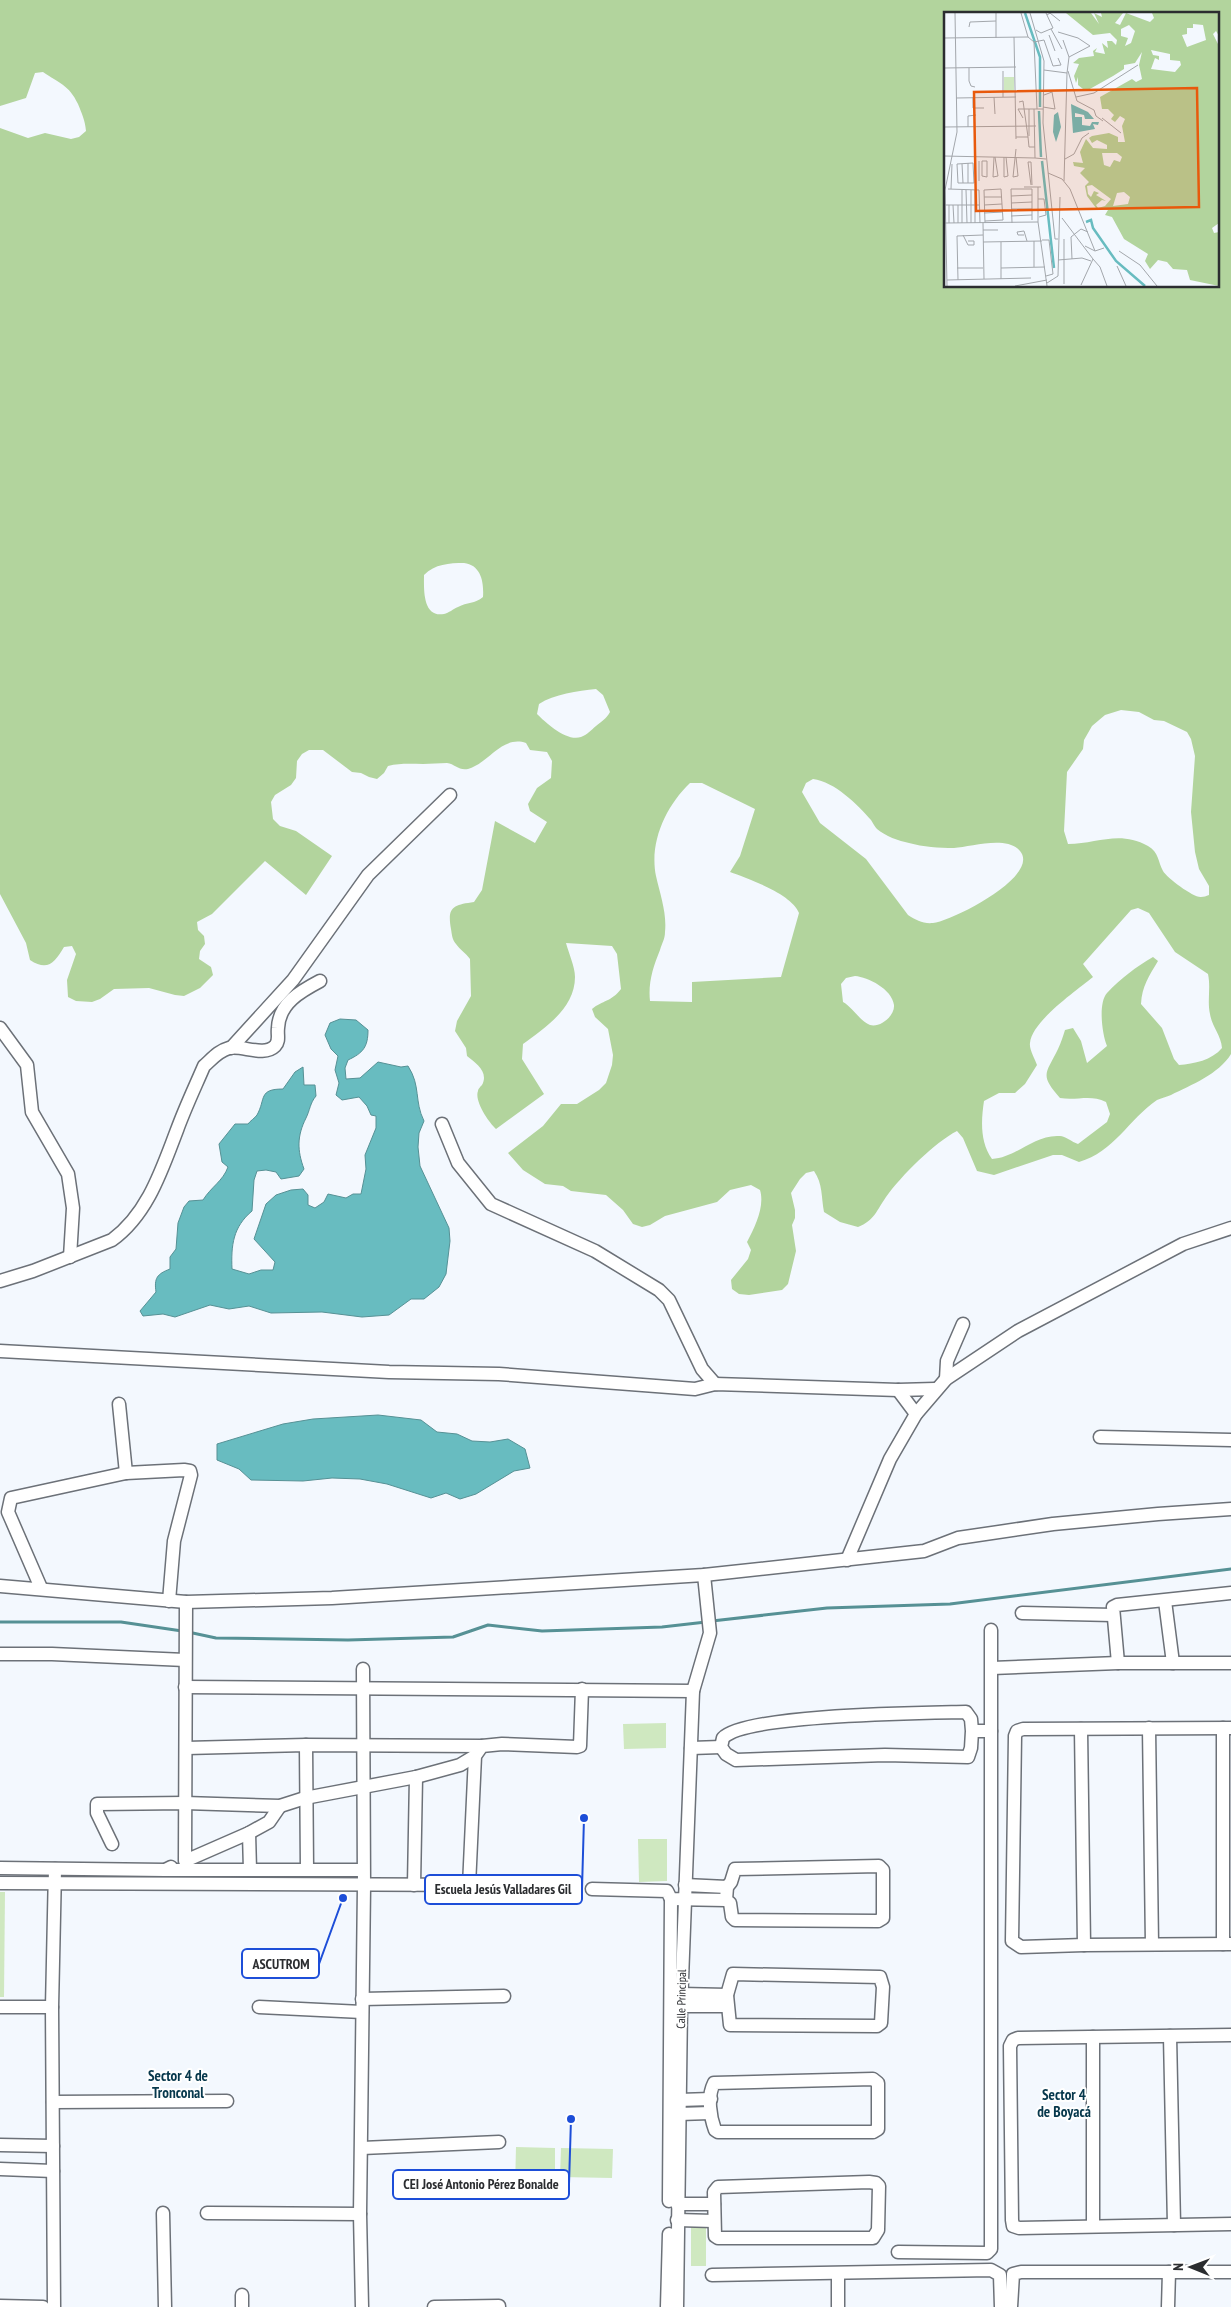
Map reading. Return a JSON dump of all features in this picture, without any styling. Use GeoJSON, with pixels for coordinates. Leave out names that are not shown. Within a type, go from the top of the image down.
{"type":"FeatureCollection","features":[{"type":"Feature","properties":{"kind":"street"},"geometry":{"type":"LineString","coordinates":[[231,1048],[293,980],[368,876],[450,795]]}},
{"type":"Feature","properties":{"kind":"street"},"geometry":{"type":"LineString","coordinates":[[0,1281],[33,1272],[112,1240],[124,1230],[138,1212],[159,1178],[204,1066],[218,1053],[231,1048],[266,1050],[274,1047],[278,1040],[277,1026],[286,1005],[296,994],[320,981]]}},
{"type":"Feature","properties":{"kind":"street"},"geometry":{"type":"LineString","coordinates":[[0,1028],[27,1065],[32,1112],[68,1174],[73,1208],[70,1257]]}},
{"type":"Feature","properties":{"kind":"street"},"geometry":{"type":"LineString","coordinates":[[442,1124],[458,1164],[491,1204],[595,1251],[659,1290],[669,1300],[702,1369],[715,1384]]}},
{"type":"Feature","properties":{"kind":"street"},"geometry":{"type":"LineString","coordinates":[[847,1560],[890,1459],[916,1414],[946,1379],[1018,1331],[1183,1244],[1231,1228]]}},
{"type":"Feature","properties":{"kind":"street"},"geometry":{"type":"LineString","coordinates":[[946,1379],[947,1361],[963,1324]]}},
{"type":"Feature","properties":{"kind":"street"},"geometry":{"type":"LineString","coordinates":[[0,1351],[389,1372],[499,1374],[695,1389],[715,1384],[935,1390]]}},
{"type":"Feature","properties":{"kind":"street"},"geometry":{"type":"LineString","coordinates":[[898,1390],[916,1414]]}},
{"type":"Feature","properties":{"kind":"street"},"geometry":{"type":"LineString","coordinates":[[119,1404],[126,1473]]}},
{"type":"Feature","properties":{"kind":"street"},"geometry":{"type":"LineString","coordinates":[[1100,1437],[1231,1440]]}},
{"type":"Feature","properties":{"kind":"street"},"geometry":{"type":"LineString","coordinates":[[41,1588],[8,1512],[6,1496],[126,1473],[190,1471],[191,1475],[174,1541],[169,1601]]}},
{"type":"Feature","properties":{"kind":"street"},"geometry":{"type":"LineString","coordinates":[[0,1586],[41,1588],[169,1601],[186,1606],[332,1598],[704,1575],[924,1551],[958,1538],[1052,1524],[1158,1514],[1231,1510]]}},
{"type":"Feature","properties":{"kind":"street","name":"Calle Principal"},"geometry":{"type":"LineString","coordinates":[[677,2307],[681,2000],[678,1899],[685,1885],[693,1691],[710,1634],[704,1575]]}},
{"type":"Feature","properties":{"kind":"street"},"geometry":{"type":"LineString","coordinates":[[1118,1664],[1113,1607],[1117,1605],[1231,1594]]}},
{"type":"Feature","properties":{"kind":"street"},"geometry":{"type":"LineString","coordinates":[[1165,1601],[1173,1664]]}},
{"type":"Feature","properties":{"kind":"street"},"geometry":{"type":"LineString","coordinates":[[184,1861],[186,1606]]}},
{"type":"Feature","properties":{"kind":"street"},"geometry":{"type":"LineString","coordinates":[[1022,1613],[1113,1615]]}},
{"type":"Feature","properties":{"kind":"street"},"geometry":{"type":"LineString","coordinates":[[898,2252],[987,2253],[991,2249],[992,1630]]}},
{"type":"Feature","properties":{"kind":"street"},"geometry":{"type":"LineString","coordinates":[[0,1654],[186,1656]]}},
{"type":"Feature","properties":{"kind":"street"},"geometry":{"type":"LineString","coordinates":[[992,1668],[1231,1663]]}},
{"type":"Feature","properties":{"kind":"street"},"geometry":{"type":"LineString","coordinates":[[362,2307],[360,2214],[364,1886],[363,1669]]}},
{"type":"Feature","properties":{"kind":"street"},"geometry":{"type":"LineString","coordinates":[[185,1686],[693,1691]]}},
{"type":"Feature","properties":{"kind":"street"},"geometry":{"type":"LineString","coordinates":[[112,1844],[96,1813],[97,1804],[185,1803],[280,1806],[305,1798],[416,1777],[460,1765],[479,1751],[502,1744],[577,1747],[580,1746],[582,1689]]}},
{"type":"Feature","properties":{"kind":"street"},"geometry":{"type":"LineString","coordinates":[[966,1712],[971,1719],[972,1731],[971,1748],[968,1756],[885,1755],[736,1760],[726,1754],[721,1747],[723,1738],[734,1731],[781,1721],[828,1718],[966,1712]]}},
{"type":"Feature","properties":{"kind":"street"},"geometry":{"type":"LineString","coordinates":[[1149,1728],[1152,1944]]}},
{"type":"Feature","properties":{"kind":"street"},"geometry":{"type":"LineString","coordinates":[[1149,1728],[1227,1728],[1227,1944],[1021,1947],[1012,1941],[1015,1736],[1017,1731],[1023,1729],[1149,1728]]}},
{"type":"Feature","properties":{"kind":"street"},"geometry":{"type":"LineString","coordinates":[[1082,1729],[1084,1945]]}},
{"type":"Feature","properties":{"kind":"street"},"geometry":{"type":"LineString","coordinates":[[972,1731],[992,1731]]}},
{"type":"Feature","properties":{"kind":"street"},"geometry":{"type":"LineString","coordinates":[[306,1745],[306,1870]]}},
{"type":"Feature","properties":{"kind":"street"},"geometry":{"type":"LineString","coordinates":[[186,1748],[363,1745],[479,1751]]}},
{"type":"Feature","properties":{"kind":"street"},"geometry":{"type":"LineString","coordinates":[[690,1748],[721,1747]]}},
{"type":"Feature","properties":{"kind":"street"},"geometry":{"type":"LineString","coordinates":[[469,1886],[479,1751]]}},
{"type":"Feature","properties":{"kind":"street"},"geometry":{"type":"LineString","coordinates":[[414,1885],[416,1777]]}},
{"type":"Feature","properties":{"kind":"street"},"geometry":{"type":"LineString","coordinates":[[165,1870],[249,1833],[268,1822],[280,1806]]}},
{"type":"Feature","properties":{"kind":"street"},"geometry":{"type":"LineString","coordinates":[[249,1833],[250,1870]]}},
{"type":"Feature","properties":{"kind":"street"},"geometry":{"type":"LineString","coordinates":[[879,1866],[883,1870],[883,1918],[878,1920],[735,1920],[732,1917],[730,1903],[726,1894],[735,1869],[879,1866]]}},
{"type":"Feature","properties":{"kind":"street"},"geometry":{"type":"LineString","coordinates":[[0,1868],[363,1870]]}},
{"type":"Feature","properties":{"kind":"street"},"geometry":{"type":"LineString","coordinates":[[54,1869],[52,2007],[54,2307]]}},
{"type":"Feature","properties":{"kind":"street"},"geometry":{"type":"LineString","coordinates":[[0,1883],[364,1886],[492,1885]]}},
{"type":"Feature","properties":{"kind":"street"},"geometry":{"type":"LineString","coordinates":[[685,1885],[726,1894]]}},
{"type":"Feature","properties":{"kind":"street"},"geometry":{"type":"LineString","coordinates":[[592,1889],[667,1891],[678,1899],[726,1894]]}},
{"type":"Feature","properties":{"kind":"street"},"geometry":{"type":"LineString","coordinates":[[667,2307],[678,1899]]}},
{"type":"Feature","properties":{"kind":"street"},"geometry":{"type":"LineString","coordinates":[[734,1974],[873,1976],[880,1977],[883,1987],[883,2012],[881,2023],[877,2026],[730,2025],[727,2001],[734,1974]]}},
{"type":"Feature","properties":{"kind":"street"},"geometry":{"type":"LineString","coordinates":[[362,1999],[504,1996]]}},
{"type":"Feature","properties":{"kind":"street"},"geometry":{"type":"LineString","coordinates":[[681,2000],[727,2001]]}},
{"type":"Feature","properties":{"kind":"street"},"geometry":{"type":"LineString","coordinates":[[0,2007],[52,2007]]}},
{"type":"Feature","properties":{"kind":"street"},"geometry":{"type":"LineString","coordinates":[[258,2007],[362,2012]]}},
{"type":"Feature","properties":{"kind":"street"},"geometry":{"type":"LineString","coordinates":[[1231,2035],[1018,2038],[1013,2040],[1010,2046],[1012,2220],[1014,2226],[1019,2228],[1231,2224]]}},
{"type":"Feature","properties":{"kind":"street"},"geometry":{"type":"LineString","coordinates":[[1170,2036],[1174,2225]]}},
{"type":"Feature","properties":{"kind":"street"},"geometry":{"type":"LineString","coordinates":[[1093,2037],[1093,2226]]}},
{"type":"Feature","properties":{"kind":"street"},"geometry":{"type":"LineString","coordinates":[[873,2079],[878,2083],[878,2129],[873,2132],[718,2132],[715,2130],[710,2113],[711,2099],[714,2083],[873,2079]]}},
{"type":"Feature","properties":{"kind":"street"},"geometry":{"type":"LineString","coordinates":[[679,2100],[711,2099]]}},
{"type":"Feature","properties":{"kind":"street"},"geometry":{"type":"LineString","coordinates":[[53,2102],[227,2102]]}},
{"type":"Feature","properties":{"kind":"street"},"geometry":{"type":"LineString","coordinates":[[679,2114],[710,2113]]}},
{"type":"Feature","properties":{"kind":"street"},"geometry":{"type":"LineString","coordinates":[[362,2148],[499,2142]]}},
{"type":"Feature","properties":{"kind":"street"},"geometry":{"type":"LineString","coordinates":[[0,2145],[54,2146]]}},
{"type":"Feature","properties":{"kind":"street"},"geometry":{"type":"LineString","coordinates":[[0,2169],[53,2171]]}},
{"type":"Feature","properties":{"kind":"street"},"geometry":{"type":"LineString","coordinates":[[869,2182],[876,2183],[879,2186],[878,2230],[873,2238],[718,2238],[714,2232],[714,2221],[714,2192],[718,2188],[869,2182]]}},
{"type":"Feature","properties":{"kind":"street"},"geometry":{"type":"LineString","coordinates":[[677,2204],[714,2204]]}},
{"type":"Feature","properties":{"kind":"street"},"geometry":{"type":"LineString","coordinates":[[163,2213],[165,2307]]}},
{"type":"Feature","properties":{"kind":"street"},"geometry":{"type":"LineString","coordinates":[[207,2213],[360,2214]]}},
{"type":"Feature","properties":{"kind":"street"},"geometry":{"type":"LineString","coordinates":[[677,2220],[714,2221]]}},
{"type":"Feature","properties":{"kind":"street"},"geometry":{"type":"LineString","coordinates":[[712,2275],[991,2270],[1000,2275],[1001,2307]]}},
{"type":"Feature","properties":{"kind":"street"},"geometry":{"type":"LineString","coordinates":[[1168,2307],[1169,2272]]}},
{"type":"Feature","properties":{"kind":"street"},"geometry":{"type":"LineString","coordinates":[[1011,2307],[1013,2274],[1231,2272]]}},
{"type":"Feature","properties":{"kind":"street"},"geometry":{"type":"LineString","coordinates":[[838,2274],[838,2307]]}},
{"type":"Feature","properties":{"kind":"street"},"geometry":{"type":"LineString","coordinates":[[0,2306],[43,2307]]}},
{"type":"Feature","properties":{"kind":"street"},"geometry":{"type":"LineString","coordinates":[[434,2307],[498,2306]]}},
{"type":"Feature","properties":{"kind":"green space"},"geometry":{"type":"Polygon","coordinates":[[[0,0],[1231,0],[1231,1054],[1226,1061],[1204,1078],[1157,1100],[1102,1151],[1079,1162],[1062,1155],[1053,1155],[994,1175],[977,1171],[963,1138],[957,1131],[919,1160],[892,1189],[872,1218],[858,1227],[840,1222],[824,1212],[817,1176],[814,1171],[806,1173],[791,1193],[795,1210],[795,1218],[792,1225],[796,1251],[788,1284],[782,1290],[749,1295],[739,1294],[732,1289],[731,1280],[748,1259],[751,1250],[747,1242],[760,1210],[760,1190],[751,1185],[730,1190],[717,1202],[665,1216],[650,1225],[642,1227],[633,1224],[623,1210],[606,1195],[571,1191],[563,1186],[545,1184],[523,1170],[508,1153],[543,1126],[561,1104],[577,1104],[599,1090],[606,1083],[613,1055],[608,1029],[595,1017],[592,1009],[614,996],[621,989],[617,954],[612,946],[566,943],[575,973],[574,988],[570,998],[564,1008],[549,1024],[523,1044],[522,1059],[544,1094],[496,1129],[480,1106],[477,1095],[478,1089],[484,1080],[483,1072],[467,1056],[466,1048],[455,1031],[457,1021],[471,996],[470,959],[452,937],[450,916],[453,908],[461,904],[474,902],[482,890],[495,821],[535,843],[547,822],[530,811],[528,804],[537,788],[551,778],[552,761],[547,752],[530,750],[526,743],[517,742],[503,746],[476,766],[468,769],[462,769],[447,763],[397,764],[388,766],[377,779],[352,772],[323,750],[309,750],[302,754],[297,761],[296,778],[291,785],[275,795],[271,802],[273,819],[280,826],[296,831],[332,856],[306,895],[265,861],[212,914],[197,922],[198,930],[204,936],[205,944],[200,951],[199,959],[211,967],[213,975],[200,988],[184,996],[149,988],[114,989],[92,1002],[76,1001],[68,997],[67,980],[76,954],[72,946],[64,947],[50,964],[36,964],[30,960],[26,943],[0,894],[0,128],[28,138],[45,133],[71,139],[79,137],[86,131],[82,114],[75,98],[63,85],[43,72],[35,73],[26,98],[0,106],[0,0]],[[470,564],[438,566],[424,575],[428,607],[437,614],[444,614],[483,597],[482,580],[478,571],[470,564]],[[596,689],[559,695],[539,704],[537,714],[551,727],[563,734],[575,738],[581,737],[604,720],[610,712],[603,695],[596,689]],[[1121,710],[1105,715],[1092,726],[1084,740],[1083,749],[1067,772],[1064,831],[1068,844],[1118,838],[1137,841],[1152,848],[1158,857],[1163,871],[1175,883],[1198,896],[1209,895],[1209,886],[1199,869],[1195,852],[1191,812],[1195,756],[1191,739],[1187,732],[1164,721],[1154,720],[1139,712],[1121,710]],[[813,779],[806,783],[802,792],[820,823],[866,859],[908,915],[917,920],[933,923],[974,906],[1007,884],[1018,873],[1023,861],[1020,851],[1014,846],[1006,844],[988,843],[948,848],[901,841],[880,832],[852,801],[829,784],[813,779]],[[690,783],[681,792],[661,825],[655,850],[654,863],[663,904],[665,934],[652,975],[650,1001],[692,1002],[692,982],[781,977],[799,913],[788,900],[769,888],[730,872],[740,856],[755,809],[702,783],[690,783]],[[1138,908],[1131,910],[1083,964],[1093,977],[1066,998],[1038,1025],[1030,1043],[1037,1065],[1025,1084],[1015,1093],[999,1093],[984,1101],[982,1131],[985,1146],[992,1159],[1009,1155],[1033,1142],[1051,1136],[1062,1136],[1078,1144],[1107,1122],[1110,1114],[1106,1102],[1094,1098],[1060,1098],[1049,1084],[1047,1079],[1048,1069],[1065,1030],[1073,1028],[1081,1041],[1087,1063],[1107,1046],[1102,1019],[1104,998],[1123,978],[1153,957],[1158,961],[1144,986],[1141,1004],[1162,1028],[1174,1059],[1179,1065],[1197,1062],[1213,1056],[1222,1048],[1210,1014],[1208,974],[1175,952],[1149,913],[1138,908]],[[860,977],[846,978],[841,984],[843,1002],[860,1018],[870,1025],[878,1025],[889,1017],[894,1009],[894,1005],[889,994],[884,989],[873,981],[860,977]]]}},
{"type":"Feature","properties":{"kind":"green space"},"geometry":{"type":"Polygon","coordinates":[[[666,1723],[666,1748],[624,1749],[623,1724],[666,1723]]]}},
{"type":"Feature","properties":{"kind":"green space"},"geometry":{"type":"Polygon","coordinates":[[[638,1839],[667,1839],[667,1881],[639,1882],[638,1839]]]}},
{"type":"Feature","properties":{"kind":"green space"},"geometry":{"type":"Polygon","coordinates":[[[0,1892],[5,1892],[4,1997],[0,1997],[0,1892]]]}},
{"type":"Feature","properties":{"kind":"green space"},"geometry":{"type":"Polygon","coordinates":[[[516,2147],[555,2148],[555,2189],[515,2188],[516,2147]]]}},
{"type":"Feature","properties":{"kind":"green space"},"geometry":{"type":"Polygon","coordinates":[[[561,2148],[613,2149],[612,2178],[560,2177],[561,2148]]]}},
{"type":"Feature","properties":{"kind":"green space"},"geometry":{"type":"Polygon","coordinates":[[[691,2227],[706,2227],[706,2266],[691,2266],[691,2227]]]}},
{"type":"Feature","properties":{"kind":"water"},"geometry":{"type":"Polygon","coordinates":[[[340,1019],[356,1020],[368,1030],[364,1049],[348,1060],[345,1068],[346,1079],[360,1078],[378,1062],[401,1067],[408,1066],[415,1080],[419,1107],[424,1121],[419,1133],[420,1166],[449,1228],[450,1241],[446,1274],[439,1287],[424,1299],[411,1299],[389,1315],[362,1317],[322,1312],[271,1313],[249,1306],[229,1309],[210,1305],[175,1317],[163,1314],[143,1316],[140,1311],[156,1292],[157,1277],[170,1269],[170,1257],[176,1249],[178,1223],[184,1207],[189,1201],[203,1200],[228,1167],[222,1162],[219,1144],[235,1124],[248,1124],[256,1116],[266,1093],[275,1089],[283,1089],[295,1072],[303,1067],[304,1085],[315,1085],[316,1096],[303,1125],[299,1143],[304,1169],[299,1176],[281,1179],[276,1172],[257,1171],[254,1180],[252,1211],[241,1223],[233,1244],[232,1269],[249,1274],[261,1270],[273,1270],[275,1262],[254,1239],[266,1204],[276,1195],[291,1190],[303,1189],[308,1195],[308,1205],[315,1208],[324,1202],[328,1194],[346,1198],[353,1194],[361,1194],[366,1169],[365,1155],[376,1128],[376,1116],[371,1115],[367,1106],[359,1097],[342,1100],[336,1095],[339,1083],[335,1070],[338,1056],[331,1049],[325,1035],[330,1023],[340,1019]]]}},
{"type":"Feature","properties":{"kind":"water"},"geometry":{"type":"Polygon","coordinates":[[[378,1415],[421,1420],[437,1432],[457,1434],[472,1441],[490,1442],[508,1439],[525,1449],[530,1468],[514,1471],[476,1494],[460,1499],[446,1493],[431,1498],[387,1484],[360,1479],[251,1480],[239,1469],[217,1460],[217,1444],[283,1424],[313,1419],[378,1415]]]}},
{"type":"Feature","properties":{"kind":"waterway"},"geometry":{"type":"LineString","coordinates":[[712,1621],[827,1608],[950,1604],[1231,1569]]}},
{"type":"Feature","properties":{"kind":"waterway"},"geometry":{"type":"LineString","coordinates":[[0,1622],[121,1622],[182,1631]]}},
{"type":"Feature","properties":{"kind":"waterway"},"geometry":{"type":"LineString","coordinates":[[188,1632],[216,1638],[348,1640],[453,1637],[488,1625],[542,1631],[662,1627],[706,1622]]}},
{"type":"Feature","properties":{"kind":"place","name":"Escuela Jesús Valladares Gil"},"geometry":{"type":"Point","coordinates":[584,1818]}},
{"type":"Feature","properties":{"kind":"place","name":"ASCUTROM"},"geometry":{"type":"Point","coordinates":[343,1898]}},
{"type":"Feature","properties":{"kind":"place","name":"CEI José Antonio Pérez Bonalde"},"geometry":{"type":"Point","coordinates":[571,2119]}},
{"type":"Feature","properties":{"kind":"district","name":"Sector 4 de Tronconal"},"geometry":{"type":"Point","coordinates":[178,2084]}},
{"type":"Feature","properties":{"kind":"district","name":"Sector 4 de Boyacá"},"geometry":{"type":"Point","coordinates":[1064,2102]}}]}
